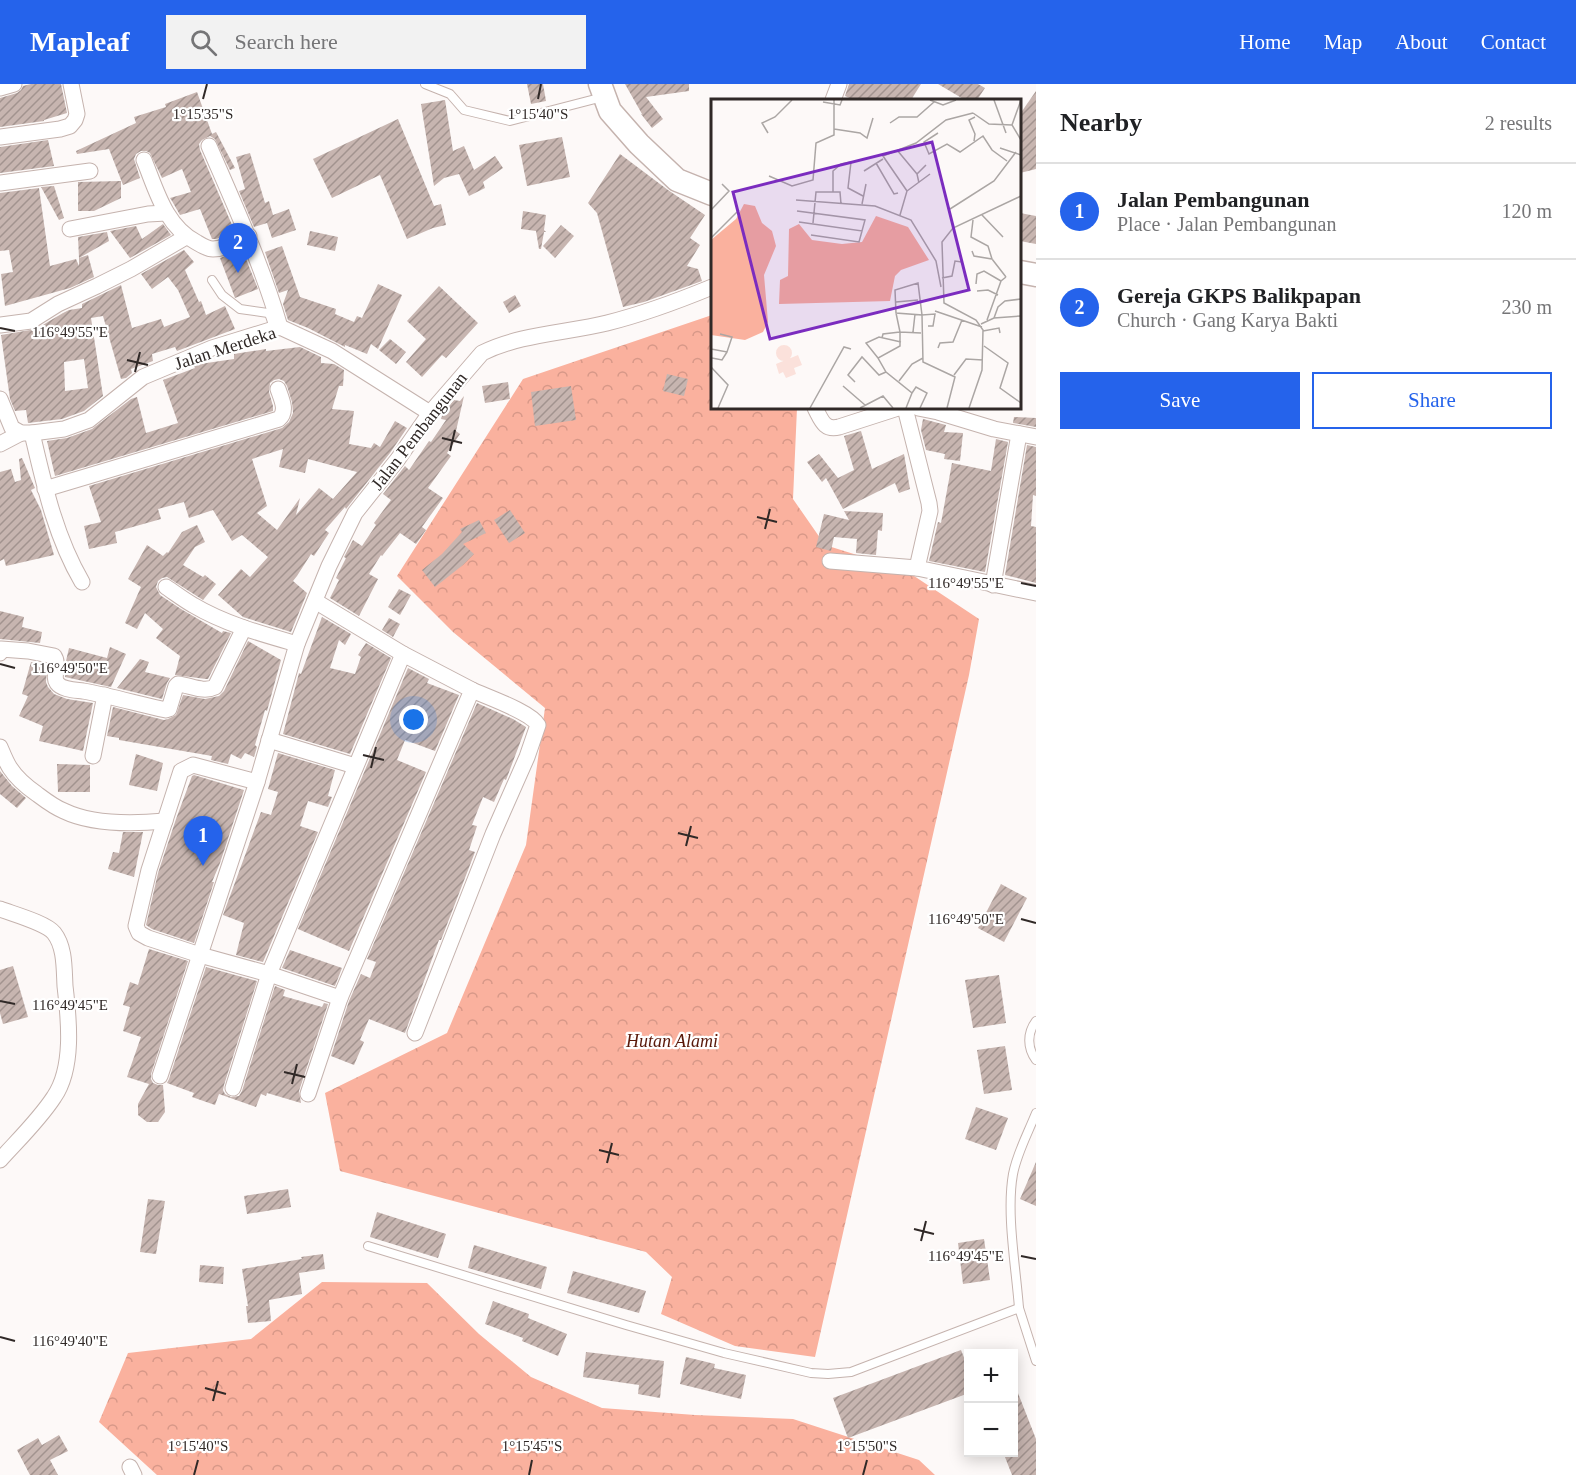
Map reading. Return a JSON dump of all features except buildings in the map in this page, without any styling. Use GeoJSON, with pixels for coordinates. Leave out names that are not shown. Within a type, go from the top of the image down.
{"type":"FeatureCollection","features":[{"type":"Feature","properties":{"kind":"street"},"geometry":{"type":"LineString","coordinates":[[0,88],[14,84]]}},
{"type":"Feature","properties":{"kind":"street"},"geometry":{"type":"LineString","coordinates":[[0,137],[70,126],[77,114],[71,84]]}},
{"type":"Feature","properties":{"kind":"street"},"geometry":{"type":"LineString","coordinates":[[833,99],[839,84]]}},
{"type":"Feature","properties":{"kind":"street"},"geometry":{"type":"LineString","coordinates":[[602,90],[610,111],[639,144],[677,180],[711,194]]}},
{"type":"Feature","properties":{"kind":"street"},"geometry":{"type":"LineString","coordinates":[[209,146],[249,236],[272,297],[277,329]]}},
{"type":"Feature","properties":{"kind":"street"},"geometry":{"type":"LineString","coordinates":[[144,160],[166,213],[186,237],[204,247],[215,249],[249,236]]}},
{"type":"Feature","properties":{"kind":"street"},"geometry":{"type":"LineString","coordinates":[[0,183],[90,171]]}},
{"type":"Feature","properties":{"kind":"street"},"geometry":{"type":"LineString","coordinates":[[70,229],[148,214],[166,213]]}},
{"type":"Feature","properties":{"kind":"street"},"geometry":{"type":"LineString","coordinates":[[0,325],[33,320],[52,307],[131,269],[186,237]]}},
{"type":"Feature","properties":{"kind":"street"},"geometry":{"type":"LineString","coordinates":[[1021,272],[1036,275]]}},
{"type":"Feature","properties":{"kind":"street","name":"Jalan Pembangunan"},"geometry":{"type":"LineString","coordinates":[[160,1076],[257,782],[297,644],[329,566],[355,513],[398,459],[430,413],[482,353],[531,337],[607,323],[711,287]]}},
{"type":"Feature","properties":{"kind":"street","name":"Jalan Merdeka"},"geometry":{"type":"LineString","coordinates":[[26,433],[64,429],[89,420],[143,377],[212,348],[277,329],[332,351],[430,413]]}},
{"type":"Feature","properties":{"kind":"street"},"geometry":{"type":"LineString","coordinates":[[45,489],[279,419],[284,411],[278,389]]}},
{"type":"Feature","properties":{"kind":"street"},"geometry":{"type":"LineString","coordinates":[[0,399],[12,428],[26,433]]}},
{"type":"Feature","properties":{"kind":"street"},"geometry":{"type":"LineString","coordinates":[[816,410],[825,425],[834,428],[892,410]]}},
{"type":"Feature","properties":{"kind":"street"},"geometry":{"type":"LineString","coordinates":[[906,410],[930,511],[917,568]]}},
{"type":"Feature","properties":{"kind":"street"},"geometry":{"type":"LineString","coordinates":[[931,410],[994,429],[1036,437]]}},
{"type":"Feature","properties":{"kind":"street"},"geometry":{"type":"LineString","coordinates":[[0,444],[26,433]]}},
{"type":"Feature","properties":{"kind":"street"},"geometry":{"type":"LineString","coordinates":[[26,433],[59,535],[73,568],[82,582]]}},
{"type":"Feature","properties":{"kind":"street"},"geometry":{"type":"LineString","coordinates":[[993,585],[1019,434]]}},
{"type":"Feature","properties":{"kind":"street"},"geometry":{"type":"LineString","coordinates":[[830,561],[917,568],[1036,593]]}},
{"type":"Feature","properties":{"kind":"street"},"geometry":{"type":"LineString","coordinates":[[166,587],[193,606],[244,628],[297,644]]}},
{"type":"Feature","properties":{"kind":"street"},"geometry":{"type":"LineString","coordinates":[[315,601],[403,654],[472,690],[524,713],[535,720],[538,725],[527,758],[493,834],[416,1033]]}},
{"type":"Feature","properties":{"kind":"street"},"geometry":{"type":"LineString","coordinates":[[0,650],[28,651],[54,656],[57,661],[56,680],[58,684],[72,690],[105,695],[168,710],[178,684],[203,690],[215,687],[244,628]]}},
{"type":"Feature","properties":{"kind":"street"},"geometry":{"type":"LineString","coordinates":[[233,1088],[269,974],[403,654]]}},
{"type":"Feature","properties":{"kind":"street"},"geometry":{"type":"LineString","coordinates":[[309,1094],[340,998],[472,690]]}},
{"type":"Feature","properties":{"kind":"street"},"geometry":{"type":"LineString","coordinates":[[93,756],[105,695]]}},
{"type":"Feature","properties":{"kind":"street"},"geometry":{"type":"LineString","coordinates":[[269,741],[355,766]]}},
{"type":"Feature","properties":{"kind":"street"},"geometry":{"type":"LineString","coordinates":[[0,747],[10,769],[25,785],[66,813],[93,820],[119,823],[165,821]]}},
{"type":"Feature","properties":{"kind":"street"},"geometry":{"type":"LineString","coordinates":[[257,782],[193,765],[181,771],[149,870],[136,926],[139,933],[148,938],[340,998]]}},
{"type":"Feature","properties":{"kind":"street"},"geometry":{"type":"LineString","coordinates":[[0,909],[44,925],[53,932],[62,946],[67,999],[68,1046],[68,1059],[55,1096],[0,1160]]}},
{"type":"Feature","properties":{"kind":"lane"},"geometry":{"type":"LineString","coordinates":[[425,84],[450,94],[464,110],[510,121],[602,90]]}},
{"type":"Feature","properties":{"kind":"lane"},"geometry":{"type":"LineString","coordinates":[[212,280],[222,295],[240,309],[268,314],[277,329]]}},
{"type":"Feature","properties":{"kind":"lane"},"geometry":{"type":"LineString","coordinates":[[1036,1021],[1029,1035],[1029,1046],[1036,1060]]}},
{"type":"Feature","properties":{"kind":"lane"},"geometry":{"type":"LineString","coordinates":[[1036,1113],[1013,1173],[1011,1201],[1019,1308],[1036,1362]]}},
{"type":"Feature","properties":{"kind":"lane"},"geometry":{"type":"LineString","coordinates":[[368,1246],[626,1326],[724,1353],[811,1373],[850,1372],[1019,1308]]}},
{"type":"Feature","properties":{"kind":"green space","name":"Hutan Alami"},"geometry":{"type":"Polygon","coordinates":[[[711,315],[711,410],[797,410],[793,499],[825,545],[905,570],[979,619],[969,675],[815,1357],[735,1346],[661,1314],[672,1277],[646,1252],[340,1171],[325,1093],[447,1033],[526,845],[545,708],[453,632],[397,576],[523,379],[711,315]]]}},
{"type":"Feature","properties":{"kind":"green space"},"geometry":{"type":"Polygon","coordinates":[[[322,1282],[427,1283],[479,1334],[531,1377],[602,1408],[793,1419],[919,1460],[935,1475],[157,1475],[99,1422],[128,1353],[251,1339],[322,1282]]]}},
{"type":"Feature","properties":{"kind":"place","name":"Gereja GKPS Balikpapan"},"geometry":{"type":"Point","coordinates":[238,273]}},
{"type":"Feature","properties":{"kind":"place","name":"Jalan Pembangunan"},"geometry":{"type":"Point","coordinates":[203,866]}}]}
